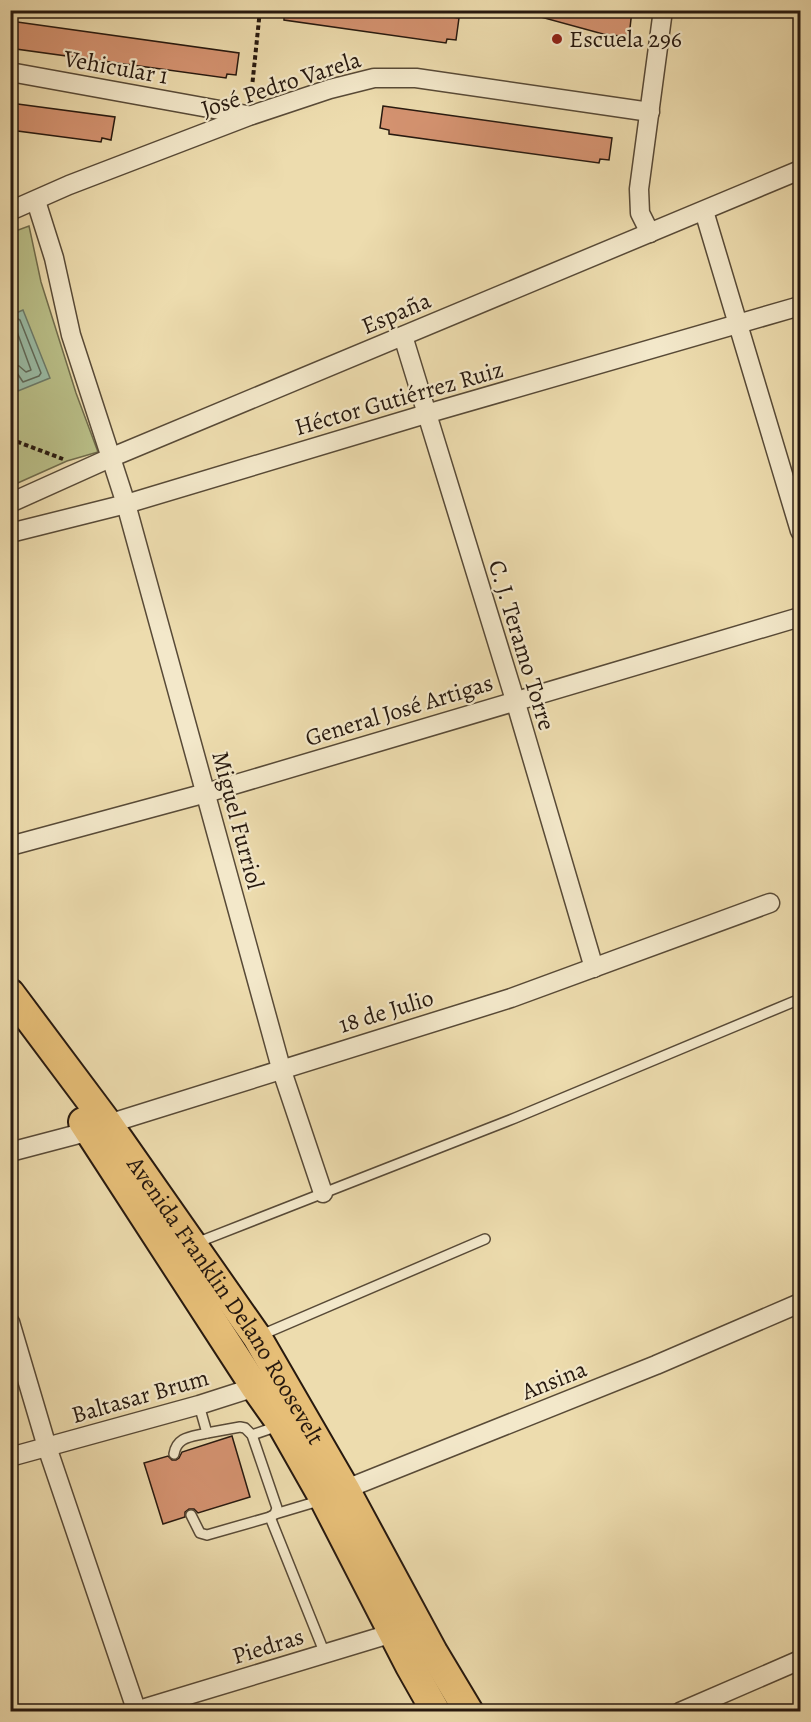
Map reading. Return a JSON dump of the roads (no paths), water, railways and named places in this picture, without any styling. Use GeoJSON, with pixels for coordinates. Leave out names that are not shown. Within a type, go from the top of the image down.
{"type":"FeatureCollection","features":[{"type":"Feature","properties":{"kind":"highway","name":"Avenida Franklin Delano Roosevelt"},"geometry":{"type":"LineString","coordinates":[[10,993],[267,1380],[334,1494],[406,1629]]}},
{"type":"Feature","properties":{"kind":"highway","name":"Avenida Franklin Delano Roosevelt"},"geometry":{"type":"LineString","coordinates":[[10,1022],[193,1244],[257,1337],[267,1380],[282,1425],[334,1494]]}},
{"type":"Feature","properties":{"kind":"highway"},"geometry":{"type":"LineString","coordinates":[[406,1629],[410,1666],[436,1712]]}},
{"type":"Feature","properties":{"kind":"highway"},"geometry":{"type":"LineString","coordinates":[[406,1629],[469,1712]]}},
{"type":"Feature","properties":{"kind":"street"},"geometry":{"type":"LineString","coordinates":[[650,233],[640,213],[639,189],[663,10]]}},
{"type":"Feature","properties":{"kind":"street","name":"Vehicular 1"},"geometry":{"type":"LineString","coordinates":[[10,72],[249,116]]}},
{"type":"Feature","properties":{"kind":"street","name":"José Pedro Varela"},"geometry":{"type":"LineString","coordinates":[[10,211],[69,185],[249,116],[330,89],[374,78],[416,78],[650,112]]}},
{"type":"Feature","properties":{"kind":"street","name":"España"},"geometry":{"type":"LineString","coordinates":[[10,503],[110,458],[801,170]]}},
{"type":"Feature","properties":{"kind":"street","name":"Miguel Furriol"},"geometry":{"type":"LineString","coordinates":[[36,201],[54,258],[71,335],[126,504],[281,1068],[322,1193]]}},
{"type":"Feature","properties":{"kind":"street"},"geometry":{"type":"LineString","coordinates":[[704,212],[801,531]]}},
{"type":"Feature","properties":{"kind":"street","name":"Héctor Gutiérrez Ruiz"},"geometry":{"type":"LineString","coordinates":[[10,533],[126,504],[426,414],[801,306]]}},
{"type":"Feature","properties":{"kind":"street","name":"C. J. Teramo Torre"},"geometry":{"type":"LineString","coordinates":[[403,336],[515,700],[594,968]]}},
{"type":"Feature","properties":{"kind":"street","name":"General José Artigas"},"geometry":{"type":"LineString","coordinates":[[10,846],[206,793],[801,617]]}},
{"type":"Feature","properties":{"kind":"street","name":"18 de Julio"},"geometry":{"type":"LineString","coordinates":[[10,1152],[99,1128],[281,1068],[511,998],[770,903]]}},
{"type":"Feature","properties":{"kind":"street","name":"Ansina"},"geometry":{"type":"LineString","coordinates":[[334,1494],[656,1365],[801,1303]]}},
{"type":"Feature","properties":{"kind":"street"},"geometry":{"type":"LineString","coordinates":[[10,1322],[47,1447],[135,1711]]}},
{"type":"Feature","properties":{"kind":"street","name":"Baltasar Brum"},"geometry":{"type":"LineString","coordinates":[[10,1457],[199,1405],[267,1380]]}},
{"type":"Feature","properties":{"kind":"street","name":"Piedras"},"geometry":{"type":"LineString","coordinates":[[135,1711],[406,1629]]}},
{"type":"Feature","properties":{"kind":"street"},"geometry":{"type":"LineString","coordinates":[[680,1712],[801,1660]]}},
{"type":"Feature","properties":{"kind":"lane"},"geometry":{"type":"LineString","coordinates":[[193,1244],[515,1118],[801,999]]}},
{"type":"Feature","properties":{"kind":"lane"},"geometry":{"type":"LineString","coordinates":[[257,1337],[485,1239]]}},
{"type":"Feature","properties":{"kind":"lane"},"geometry":{"type":"LineString","coordinates":[[199,1405],[207,1433]]}},
{"type":"Feature","properties":{"kind":"lane"},"geometry":{"type":"LineString","coordinates":[[252,1434],[282,1425]]}},
{"type":"Feature","properties":{"kind":"lane"},"geometry":{"type":"LineString","coordinates":[[174,1454],[180,1441],[207,1433],[245,1428],[252,1434],[277,1508],[273,1515]]}},
{"type":"Feature","properties":{"kind":"lane"},"geometry":{"type":"LineString","coordinates":[[191,1515],[200,1533],[207,1535],[334,1494]]}},
{"type":"Feature","properties":{"kind":"lane"},"geometry":{"type":"LineString","coordinates":[[273,1515],[325,1654]]}},
{"type":"Feature","properties":{"kind":"water"},"geometry":{"type":"Polygon","coordinates":[[[23,310],[50,378],[18,391],[11,371],[11,315],[23,310]]]}},
{"type":"Feature","properties":{"kind":"place","name":"Escuela 296"},"geometry":{"type":"Point","coordinates":[557,39]}}]}
